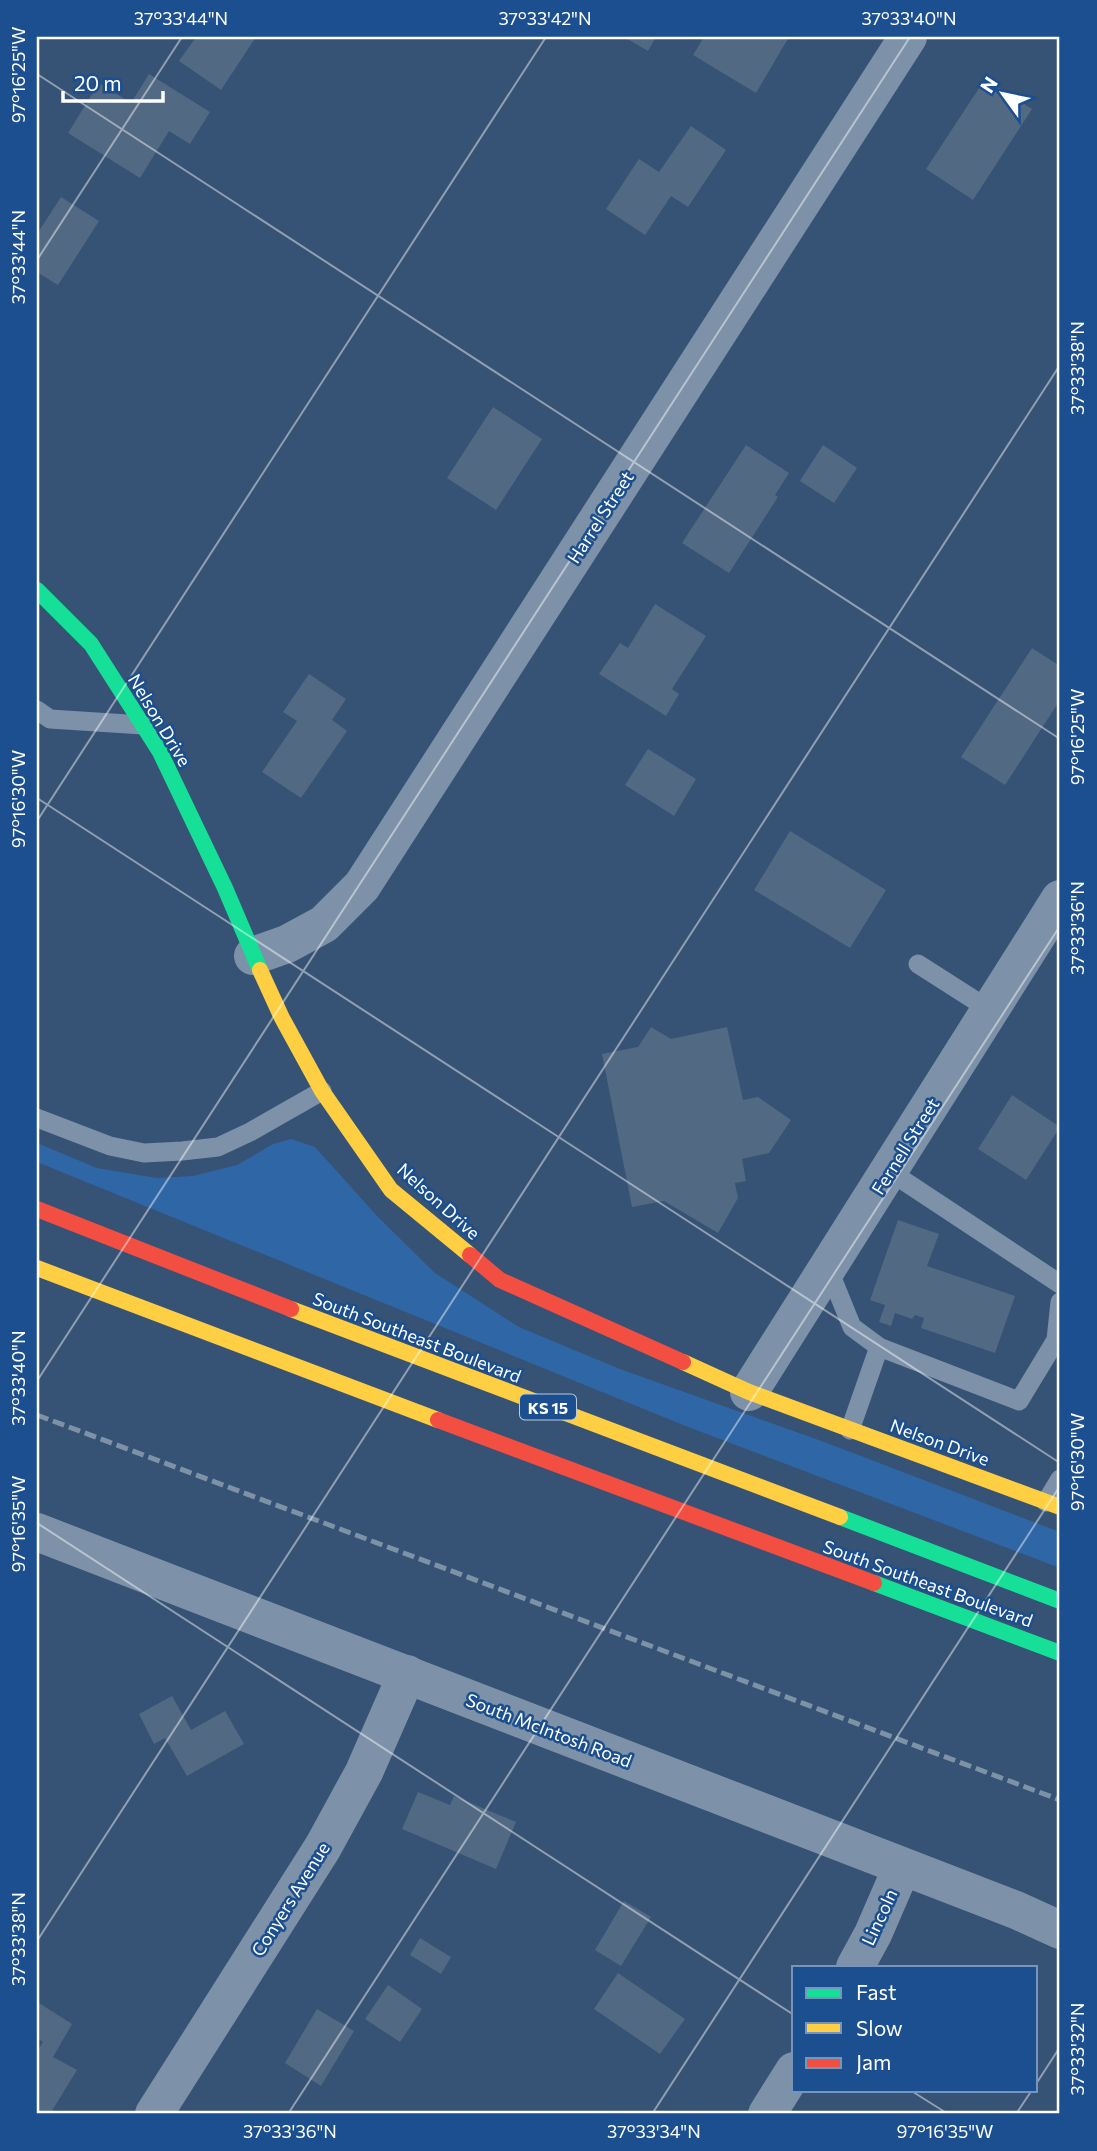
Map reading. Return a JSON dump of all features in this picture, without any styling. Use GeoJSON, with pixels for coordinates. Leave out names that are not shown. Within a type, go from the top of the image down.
{"type":"FeatureCollection","features":[{"type":"Feature","properties":{"kind":"main road","name":"Nelson Drive"},"geometry":{"type":"LineString","coordinates":[[37,590],[91,644],[160,752],[282,1018],[322,1091],[391,1189],[500,1280],[749,1392],[1053,1505]]}},
{"type":"Feature","properties":{"kind":"main road","name":"South Southeast Boulevard"},"geometry":{"type":"LineString","coordinates":[[37,1209],[275,1303],[1060,1601]]}},
{"type":"Feature","properties":{"kind":"main road","name":"South Southeast Boulevard"},"geometry":{"type":"LineString","coordinates":[[37,1268],[1060,1653]]}},
{"type":"Feature","properties":{"kind":"street","name":"Harrel Street"},"geometry":{"type":"LineString","coordinates":[[253,956],[287,944],[324,924],[362,886],[908,37]]}},
{"type":"Feature","properties":{"kind":"street","name":"Fernell Street"},"geometry":{"type":"LineString","coordinates":[[749,1392],[1060,899]]}},
{"type":"Feature","properties":{"kind":"street","name":"South McIntosh Road"},"geometry":{"type":"LineString","coordinates":[[37,1532],[1016,1910],[1060,1930]]}},
{"type":"Feature","properties":{"kind":"street","name":"Conyers Avenue"},"geometry":{"type":"LineString","coordinates":[[154,2114],[323,1847],[364,1772],[407,1674]]}},
{"type":"Feature","properties":{"kind":"street","name":"Lincoln"},"geometry":{"type":"LineString","coordinates":[[856,1966],[873,1934],[902,1867]]}},
{"type":"Feature","properties":{"kind":"street"},"geometry":{"type":"LineString","coordinates":[[768,2114],[792,2074]]}},
{"type":"Feature","properties":{"kind":"lane"},"geometry":{"type":"LineString","coordinates":[[37,710],[50,719],[143,725]]}},
{"type":"Feature","properties":{"kind":"lane"},"geometry":{"type":"LineString","coordinates":[[918,964],[990,1010]]}},
{"type":"Feature","properties":{"kind":"lane"},"geometry":{"type":"LineString","coordinates":[[37,1118],[110,1146],[144,1153],[182,1151],[218,1147],[322,1091]]}},
{"type":"Feature","properties":{"kind":"lane"},"geometry":{"type":"LineString","coordinates":[[889,1171],[1060,1284]]}},
{"type":"Feature","properties":{"kind":"lane"},"geometry":{"type":"LineString","coordinates":[[828,1268],[852,1327],[879,1347],[1019,1402],[1056,1340],[1060,1302]]}},
{"type":"Feature","properties":{"kind":"lane"},"geometry":{"type":"LineString","coordinates":[[850,1430],[879,1347]]}},
{"type":"Feature","properties":{"kind":"lane"},"geometry":{"type":"LineString","coordinates":[[1053,1505],[1060,1479]]}},
{"type":"Feature","properties":{"kind":"shaded area"},"geometry":{"type":"Polygon","coordinates":[[[291,1139],[315,1147],[378,1217],[435,1273],[519,1327],[620,1369],[827,1443],[1060,1532],[1060,1568],[683,1425],[37,1162],[37,1143],[97,1168],[157,1178],[193,1176],[237,1165],[273,1144],[291,1139]]]}},
{"type":"Feature","properties":{"kind":"building"},"geometry":{"type":"Polygon","coordinates":[[[196,37],[256,37],[221,90],[179,61],[196,37]]]}},
{"type":"Feature","properties":{"kind":"building"},"geometry":{"type":"Polygon","coordinates":[[[624,37],[656,37],[648,51],[624,37]]]}},
{"type":"Feature","properties":{"kind":"building"},"geometry":{"type":"Polygon","coordinates":[[[704,37],[789,37],[756,93],[693,55],[704,37]]]}},
{"type":"Feature","properties":{"kind":"building"},"geometry":{"type":"Polygon","coordinates":[[[149,74],[210,112],[190,144],[169,131],[140,178],[68,133],[99,83],[131,103],[149,74]]]}},
{"type":"Feature","properties":{"kind":"building"},"geometry":{"type":"Polygon","coordinates":[[[985,79],[1032,109],[973,200],[926,169],[985,79]]]}},
{"type":"Feature","properties":{"kind":"building"},"geometry":{"type":"Polygon","coordinates":[[[691,126],[726,150],[688,207],[671,196],[645,235],[606,209],[639,159],[659,172],[691,126]]]}},
{"type":"Feature","properties":{"kind":"building"},"geometry":{"type":"Polygon","coordinates":[[[61,197],[99,221],[58,285],[37,272],[37,234],[61,197]]]}},
{"type":"Feature","properties":{"kind":"building"},"geometry":{"type":"Polygon","coordinates":[[[493,407],[542,439],[496,510],[447,478],[493,407]]]}},
{"type":"Feature","properties":{"kind":"building"},"geometry":{"type":"Polygon","coordinates":[[[746,445],[789,473],[775,495],[778,497],[729,573],[682,543],[746,445]]]}},
{"type":"Feature","properties":{"kind":"building"},"geometry":{"type":"Polygon","coordinates":[[[823,445],[857,468],[834,503],[800,481],[823,445]]]}},
{"type":"Feature","properties":{"kind":"building"},"geometry":{"type":"Polygon","coordinates":[[[655,604],[706,636],[672,689],[679,694],[666,716],[599,674],[620,643],[628,648],[655,604]]]}},
{"type":"Feature","properties":{"kind":"building"},"geometry":{"type":"Polygon","coordinates":[[[1032,648],[1060,666],[1060,700],[1005,785],[961,757],[1032,648]]]}},
{"type":"Feature","properties":{"kind":"building"},"geometry":{"type":"Polygon","coordinates":[[[309,674],[346,699],[332,720],[347,731],[301,798],[262,772],[297,721],[283,712],[309,674]]]}},
{"type":"Feature","properties":{"kind":"building"},"geometry":{"type":"Polygon","coordinates":[[[648,749],[696,779],[674,816],[625,785],[648,749]]]}},
{"type":"Feature","properties":{"kind":"building"},"geometry":{"type":"Polygon","coordinates":[[[790,831],[886,890],[850,948],[754,890],[790,831]]]}},
{"type":"Feature","properties":{"kind":"building"},"geometry":{"type":"Polygon","coordinates":[[[651,1027],[671,1039],[727,1027],[743,1100],[758,1097],[791,1120],[769,1153],[742,1159],[746,1181],[735,1183],[738,1198],[718,1233],[664,1201],[632,1207],[602,1054],[638,1047],[651,1027]]]}},
{"type":"Feature","properties":{"kind":"building"},"geometry":{"type":"Polygon","coordinates":[[[1012,1095],[1060,1127],[1026,1180],[978,1149],[1012,1095]]]}},
{"type":"Feature","properties":{"kind":"building"},"geometry":{"type":"Polygon","coordinates":[[[898,1220],[939,1234],[927,1266],[1015,1296],[995,1353],[921,1328],[924,1318],[915,1315],[912,1319],[895,1313],[891,1326],[879,1322],[885,1305],[870,1300],[898,1220]]]}},
{"type":"Feature","properties":{"kind":"building"},"geometry":{"type":"Polygon","coordinates":[[[172,1696],[191,1730],[225,1711],[244,1744],[187,1776],[165,1738],[154,1744],[139,1714],[172,1696]]]}},
{"type":"Feature","properties":{"kind":"building"},"geometry":{"type":"Polygon","coordinates":[[[418,1792],[450,1805],[454,1796],[516,1822],[496,1869],[402,1829],[418,1792]]]}},
{"type":"Feature","properties":{"kind":"building"},"geometry":{"type":"Polygon","coordinates":[[[624,1901],[651,1917],[621,1966],[595,1950],[624,1901]]]}},
{"type":"Feature","properties":{"kind":"building"},"geometry":{"type":"Polygon","coordinates":[[[420,1938],[451,1957],[441,1974],[410,1955],[420,1938]]]}},
{"type":"Feature","properties":{"kind":"building"},"geometry":{"type":"Polygon","coordinates":[[[618,1973],[685,2019],[660,2054],[594,2009],[618,1973]]]}},
{"type":"Feature","properties":{"kind":"building"},"geometry":{"type":"Polygon","coordinates":[[[388,1985],[422,2009],[400,2042],[365,2019],[388,1985]]]}},
{"type":"Feature","properties":{"kind":"building"},"geometry":{"type":"Polygon","coordinates":[[[39,2003],[72,2024],[53,2057],[77,2070],[50,2114],[37,2114],[37,2051],[43,2042],[37,2038],[39,2003]]]}},
{"type":"Feature","properties":{"kind":"building"},"geometry":{"type":"Polygon","coordinates":[[[317,2009],[354,2031],[321,2086],[285,2063],[317,2009]]]}},
{"type":"Feature","properties":{"kind":"railway"},"geometry":{"type":"LineString","coordinates":[[37,1415],[1060,1800]]}},
{"type":"Feature","properties":{"kind":"traffic: fast"},"geometry":{"type":"LineString","coordinates":[[37,590],[91,644],[160,752],[225,888],[260,970]]}},
{"type":"Feature","properties":{"kind":"traffic: fast"},"geometry":{"type":"LineString","coordinates":[[840,1517],[1060,1601]]}},
{"type":"Feature","properties":{"kind":"traffic: fast"},"geometry":{"type":"LineString","coordinates":[[874,1583],[1060,1653]]}},
{"type":"Feature","properties":{"kind":"traffic: slow"},"geometry":{"type":"LineString","coordinates":[[260,970],[282,1018],[322,1091],[391,1190],[470,1255]]}},
{"type":"Feature","properties":{"kind":"traffic: slow"},"geometry":{"type":"LineString","coordinates":[[37,1268],[438,1420]]}},
{"type":"Feature","properties":{"kind":"traffic: slow"},"geometry":{"type":"LineString","coordinates":[[291,1309],[840,1517]]}},
{"type":"Feature","properties":{"kind":"traffic: slow"},"geometry":{"type":"LineString","coordinates":[[683,1362],[749,1392],[1060,1507]]}},
{"type":"Feature","properties":{"kind":"traffic: jam"},"geometry":{"type":"LineString","coordinates":[[37,1209],[291,1309]]}},
{"type":"Feature","properties":{"kind":"traffic: jam"},"geometry":{"type":"LineString","coordinates":[[470,1255],[500,1280],[683,1362]]}},
{"type":"Feature","properties":{"kind":"traffic: jam"},"geometry":{"type":"LineString","coordinates":[[438,1420],[874,1583]]}}]}
